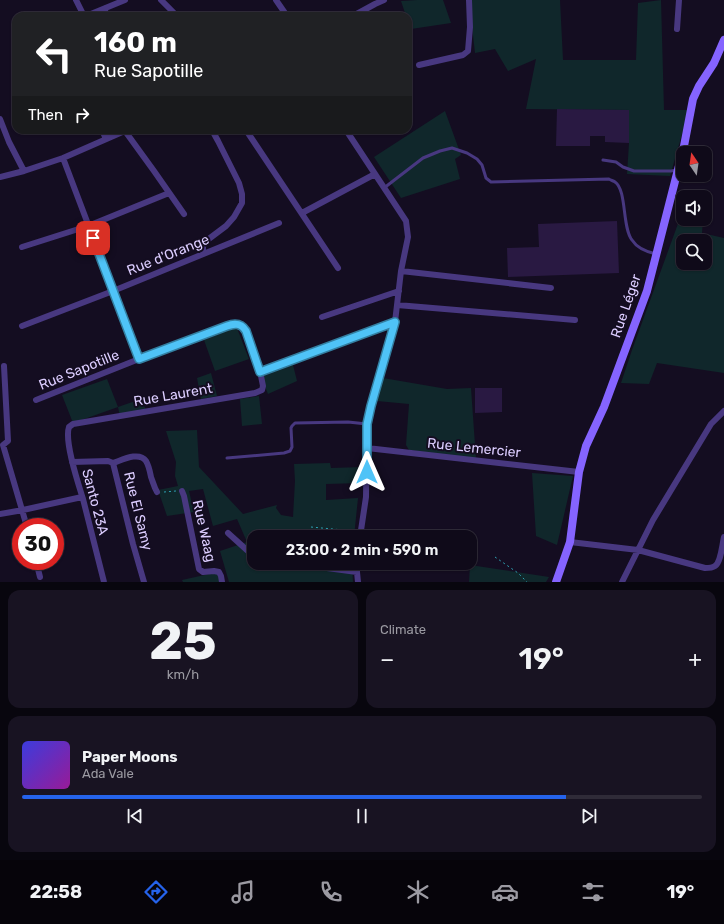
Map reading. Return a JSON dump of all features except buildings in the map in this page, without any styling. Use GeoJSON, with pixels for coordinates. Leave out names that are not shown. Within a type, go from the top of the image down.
{"type":"FeatureCollection","features":[{"type":"Feature","properties":{"kind":"street"},"geometry":{"type":"LineString","coordinates":[[76,0],[83,12]]}},
{"type":"Feature","properties":{"kind":"street"},"geometry":{"type":"LineString","coordinates":[[96,12],[125,0]]}},
{"type":"Feature","properties":{"kind":"street"},"geometry":{"type":"LineString","coordinates":[[161,0],[173,12]]}},
{"type":"Feature","properties":{"kind":"street"},"geometry":{"type":"LineString","coordinates":[[276,0],[284,12]]}},
{"type":"Feature","properties":{"kind":"street"},"geometry":{"type":"LineString","coordinates":[[359,12],[374,2],[384,0]]}},
{"type":"Feature","properties":{"kind":"street"},"geometry":{"type":"LineString","coordinates":[[419,65],[463,54],[468,51],[470,0]]}},
{"type":"Feature","properties":{"kind":"street"},"geometry":{"type":"LineString","coordinates":[[677,29],[679,0]]}},
{"type":"Feature","properties":{"kind":"street","name":"Rue Léger"},"geometry":{"type":"LineString","coordinates":[[684,146],[693,99],[698,86],[714,63],[724,42]]}},
{"type":"Feature","properties":{"kind":"street"},"geometry":{"type":"LineString","coordinates":[[0,119],[9,142],[24,171]]}},
{"type":"Feature","properties":{"kind":"street"},"geometry":{"type":"LineString","coordinates":[[104,134],[106,139]]}},
{"type":"Feature","properties":{"kind":"street"},"geometry":{"type":"LineString","coordinates":[[0,177],[63,158],[117,134]]}},
{"type":"Feature","properties":{"kind":"street"},"geometry":{"type":"LineString","coordinates":[[129,134],[184,214]]}},
{"type":"Feature","properties":{"kind":"street"},"geometry":{"type":"LineString","coordinates":[[204,254],[203,246],[206,241],[226,226],[234,217],[242,203],[242,194],[239,183],[214,134]]}},
{"type":"Feature","properties":{"kind":"street"},"geometry":{"type":"LineString","coordinates":[[249,134],[338,268]]}},
{"type":"Feature","properties":{"kind":"street"},"geometry":{"type":"LineString","coordinates":[[349,134],[406,221],[408,237],[401,272],[395,322],[367,424],[366,496],[361,530]]}},
{"type":"Feature","properties":{"kind":"street"},"geometry":{"type":"LineString","coordinates":[[63,158],[139,359]]}},
{"type":"Feature","properties":{"kind":"street"},"geometry":{"type":"LineString","coordinates":[[302,214],[375,174]]}},
{"type":"Feature","properties":{"kind":"street","name":"Rue Léger"},"geometry":{"type":"LineString","coordinates":[[556,582],[570,542],[579,472],[586,446],[604,407],[647,291],[676,174]]}},
{"type":"Feature","properties":{"kind":"street"},"geometry":{"type":"LineString","coordinates":[[22,247],[88,226],[169,193]]}},
{"type":"Feature","properties":{"kind":"street","name":"Rue d'Orange"},"geometry":{"type":"LineString","coordinates":[[22,326],[113,291],[279,223]]}},
{"type":"Feature","properties":{"kind":"street"},"geometry":{"type":"LineString","coordinates":[[401,272],[551,288]]}},
{"type":"Feature","properties":{"kind":"street"},"geometry":{"type":"LineString","coordinates":[[322,318],[399,291]]}},
{"type":"Feature","properties":{"kind":"street"},"geometry":{"type":"LineString","coordinates":[[397,305],[575,320]]}},
{"type":"Feature","properties":{"kind":"street"},"geometry":{"type":"LineString","coordinates":[[260,372],[395,322]]}},
{"type":"Feature","properties":{"kind":"street","name":"Rue Sapotille"},"geometry":{"type":"LineString","coordinates":[[36,400],[233,324],[243,326],[246,331],[260,372]]}},
{"type":"Feature","properties":{"kind":"street"},"geometry":{"type":"LineString","coordinates":[[4,366],[8,441],[2,445],[24,518]]}},
{"type":"Feature","properties":{"kind":"street","name":"Rue Laurent"},"geometry":{"type":"LineString","coordinates":[[69,427],[73,424],[255,393],[262,390],[263,386],[260,372]]}},
{"type":"Feature","properties":{"kind":"street"},"geometry":{"type":"LineString","coordinates":[[622,582],[653,520],[711,424],[724,411]]}},
{"type":"Feature","properties":{"kind":"street","name":"Santo 23A"},"geometry":{"type":"LineString","coordinates":[[69,427],[67,432],[72,462],[104,582]]}},
{"type":"Feature","properties":{"kind":"street","name":"Rue Lemercier"},"geometry":{"type":"LineString","coordinates":[[367,448],[579,472]]}},
{"type":"Feature","properties":{"kind":"street"},"geometry":{"type":"LineString","coordinates":[[113,463],[139,456],[143,458],[148,464],[157,492]]}},
{"type":"Feature","properties":{"kind":"street","name":"Rue El Samy"},"geometry":{"type":"LineString","coordinates":[[72,462],[108,461],[113,463],[144,582]]}},
{"type":"Feature","properties":{"kind":"street","name":"Rue Waag"},"geometry":{"type":"LineString","coordinates":[[182,491],[199,569],[202,572],[219,572],[222,582]]}},
{"type":"Feature","properties":{"kind":"street"},"geometry":{"type":"LineString","coordinates":[[0,514],[82,497]]}},
{"type":"Feature","properties":{"kind":"street"},"geometry":{"type":"LineString","coordinates":[[228,534],[247,550]]}},
{"type":"Feature","properties":{"kind":"street"},"geometry":{"type":"LineString","coordinates":[[570,542],[638,550],[705,568],[710,568],[715,566],[718,562],[724,537]]}},
{"type":"Feature","properties":{"kind":"street"},"geometry":{"type":"LineString","coordinates":[[38,570],[40,577]]}},
{"type":"Feature","properties":{"kind":"street"},"geometry":{"type":"LineString","coordinates":[[342,570],[357,572],[358,582]]}},
{"type":"Feature","properties":{"kind":"lane"},"geometry":{"type":"LineString","coordinates":[[106,8],[108,12]]}},
{"type":"Feature","properties":{"kind":"lane"},"geometry":{"type":"LineString","coordinates":[[384,188],[423,158],[440,150],[452,148],[467,153],[477,159],[482,165],[486,178],[491,182],[609,179],[618,185],[621,192],[627,228],[631,240],[638,246],[656,254]]}},
{"type":"Feature","properties":{"kind":"lane"},"geometry":{"type":"LineString","coordinates":[[603,160],[616,162],[623,167],[634,171],[676,170]]}},
{"type":"Feature","properties":{"kind":"lane"},"geometry":{"type":"LineString","coordinates":[[227,458],[284,453],[290,451],[292,447],[291,428],[298,423],[348,422],[367,424]]}},
{"type":"Feature","properties":{"kind":"path"},"geometry":{"type":"LineString","coordinates":[[157,492],[182,491]]}},
{"type":"Feature","properties":{"kind":"path"},"geometry":{"type":"LineString","coordinates":[[311,527],[332,530]]}},
{"type":"Feature","properties":{"kind":"path"},"geometry":{"type":"LineString","coordinates":[[495,557],[518,573],[527,582]]}},
{"type":"Feature","properties":{"kind":"green space"},"geometry":{"type":"Polygon","coordinates":[[[443,0],[451,23],[412,29],[412,12],[405,12],[401,1],[443,0]]]}},
{"type":"Feature","properties":{"kind":"green space"},"geometry":{"type":"Polygon","coordinates":[[[469,0],[560,0],[563,60],[636,60],[638,3],[661,0],[664,110],[689,110],[679,146],[676,146],[676,155],[670,176],[627,174],[629,110],[526,109],[536,59],[508,71],[495,49],[475,53],[469,0]]]}},
{"type":"Feature","properties":{"kind":"green space"},"geometry":{"type":"Polygon","coordinates":[[[445,111],[461,155],[455,159],[460,179],[401,198],[374,157],[410,134],[412,134],[412,132],[445,111]]]}},
{"type":"Feature","properties":{"kind":"green space"},"geometry":{"type":"Polygon","coordinates":[[[677,226],[702,226],[702,233],[706,234],[676,234],[676,270],[712,270],[712,235],[724,238],[724,373],[657,363],[649,384],[621,383],[677,226]]]}},
{"type":"Feature","properties":{"kind":"green space"},"geometry":{"type":"Polygon","coordinates":[[[237,328],[249,359],[215,371],[204,340],[237,328]]]}},
{"type":"Feature","properties":{"kind":"green space"},"geometry":{"type":"Polygon","coordinates":[[[293,365],[297,381],[268,394],[261,377],[293,365]]]}},
{"type":"Feature","properties":{"kind":"green space"},"geometry":{"type":"Polygon","coordinates":[[[211,373],[217,396],[201,399],[197,378],[211,373]]]}},
{"type":"Feature","properties":{"kind":"green space"},"geometry":{"type":"Polygon","coordinates":[[[383,378],[447,389],[471,388],[476,459],[409,450],[406,445],[409,404],[377,401],[383,378]]]}},
{"type":"Feature","properties":{"kind":"green space"},"geometry":{"type":"Polygon","coordinates":[[[107,379],[118,407],[73,423],[62,395],[107,379]]]}},
{"type":"Feature","properties":{"kind":"green space"},"geometry":{"type":"Polygon","coordinates":[[[259,396],[262,424],[242,426],[240,399],[259,396]]]}},
{"type":"Feature","properties":{"kind":"green space"},"geometry":{"type":"Polygon","coordinates":[[[141,399],[146,410],[120,417],[118,407],[141,399]]]}},
{"type":"Feature","properties":{"kind":"green space"},"geometry":{"type":"Polygon","coordinates":[[[197,430],[199,467],[243,514],[277,505],[276,508],[281,515],[293,517],[295,481],[294,464],[330,463],[331,468],[363,467],[361,483],[326,484],[326,500],[358,498],[355,530],[247,530],[247,542],[237,519],[213,526],[203,489],[189,491],[194,512],[167,516],[158,490],[178,486],[175,476],[176,462],[166,431],[197,430]]]}},
{"type":"Feature","properties":{"kind":"green space"},"geometry":{"type":"Polygon","coordinates":[[[532,473],[573,476],[557,545],[536,536],[532,473]]]}},
{"type":"Feature","properties":{"kind":"green space"},"geometry":{"type":"Polygon","coordinates":[[[247,542],[247,570],[352,570],[353,582],[229,582],[220,551],[247,542]]]}},
{"type":"Feature","properties":{"kind":"green space"},"geometry":{"type":"Polygon","coordinates":[[[477,566],[549,577],[546,582],[469,582],[470,570],[477,570],[477,566]]]}},
{"type":"Feature","properties":{"kind":"green space"},"geometry":{"type":"Polygon","coordinates":[[[218,572],[221,582],[183,582],[182,580],[218,572]]]}},
{"type":"Feature","properties":{"kind":"route"},"geometry":{"type":"LineString","coordinates":[[93,238],[139,359],[227,326],[239,324],[243,326],[246,331],[260,372],[395,322],[367,424],[367,472]]}}]}
